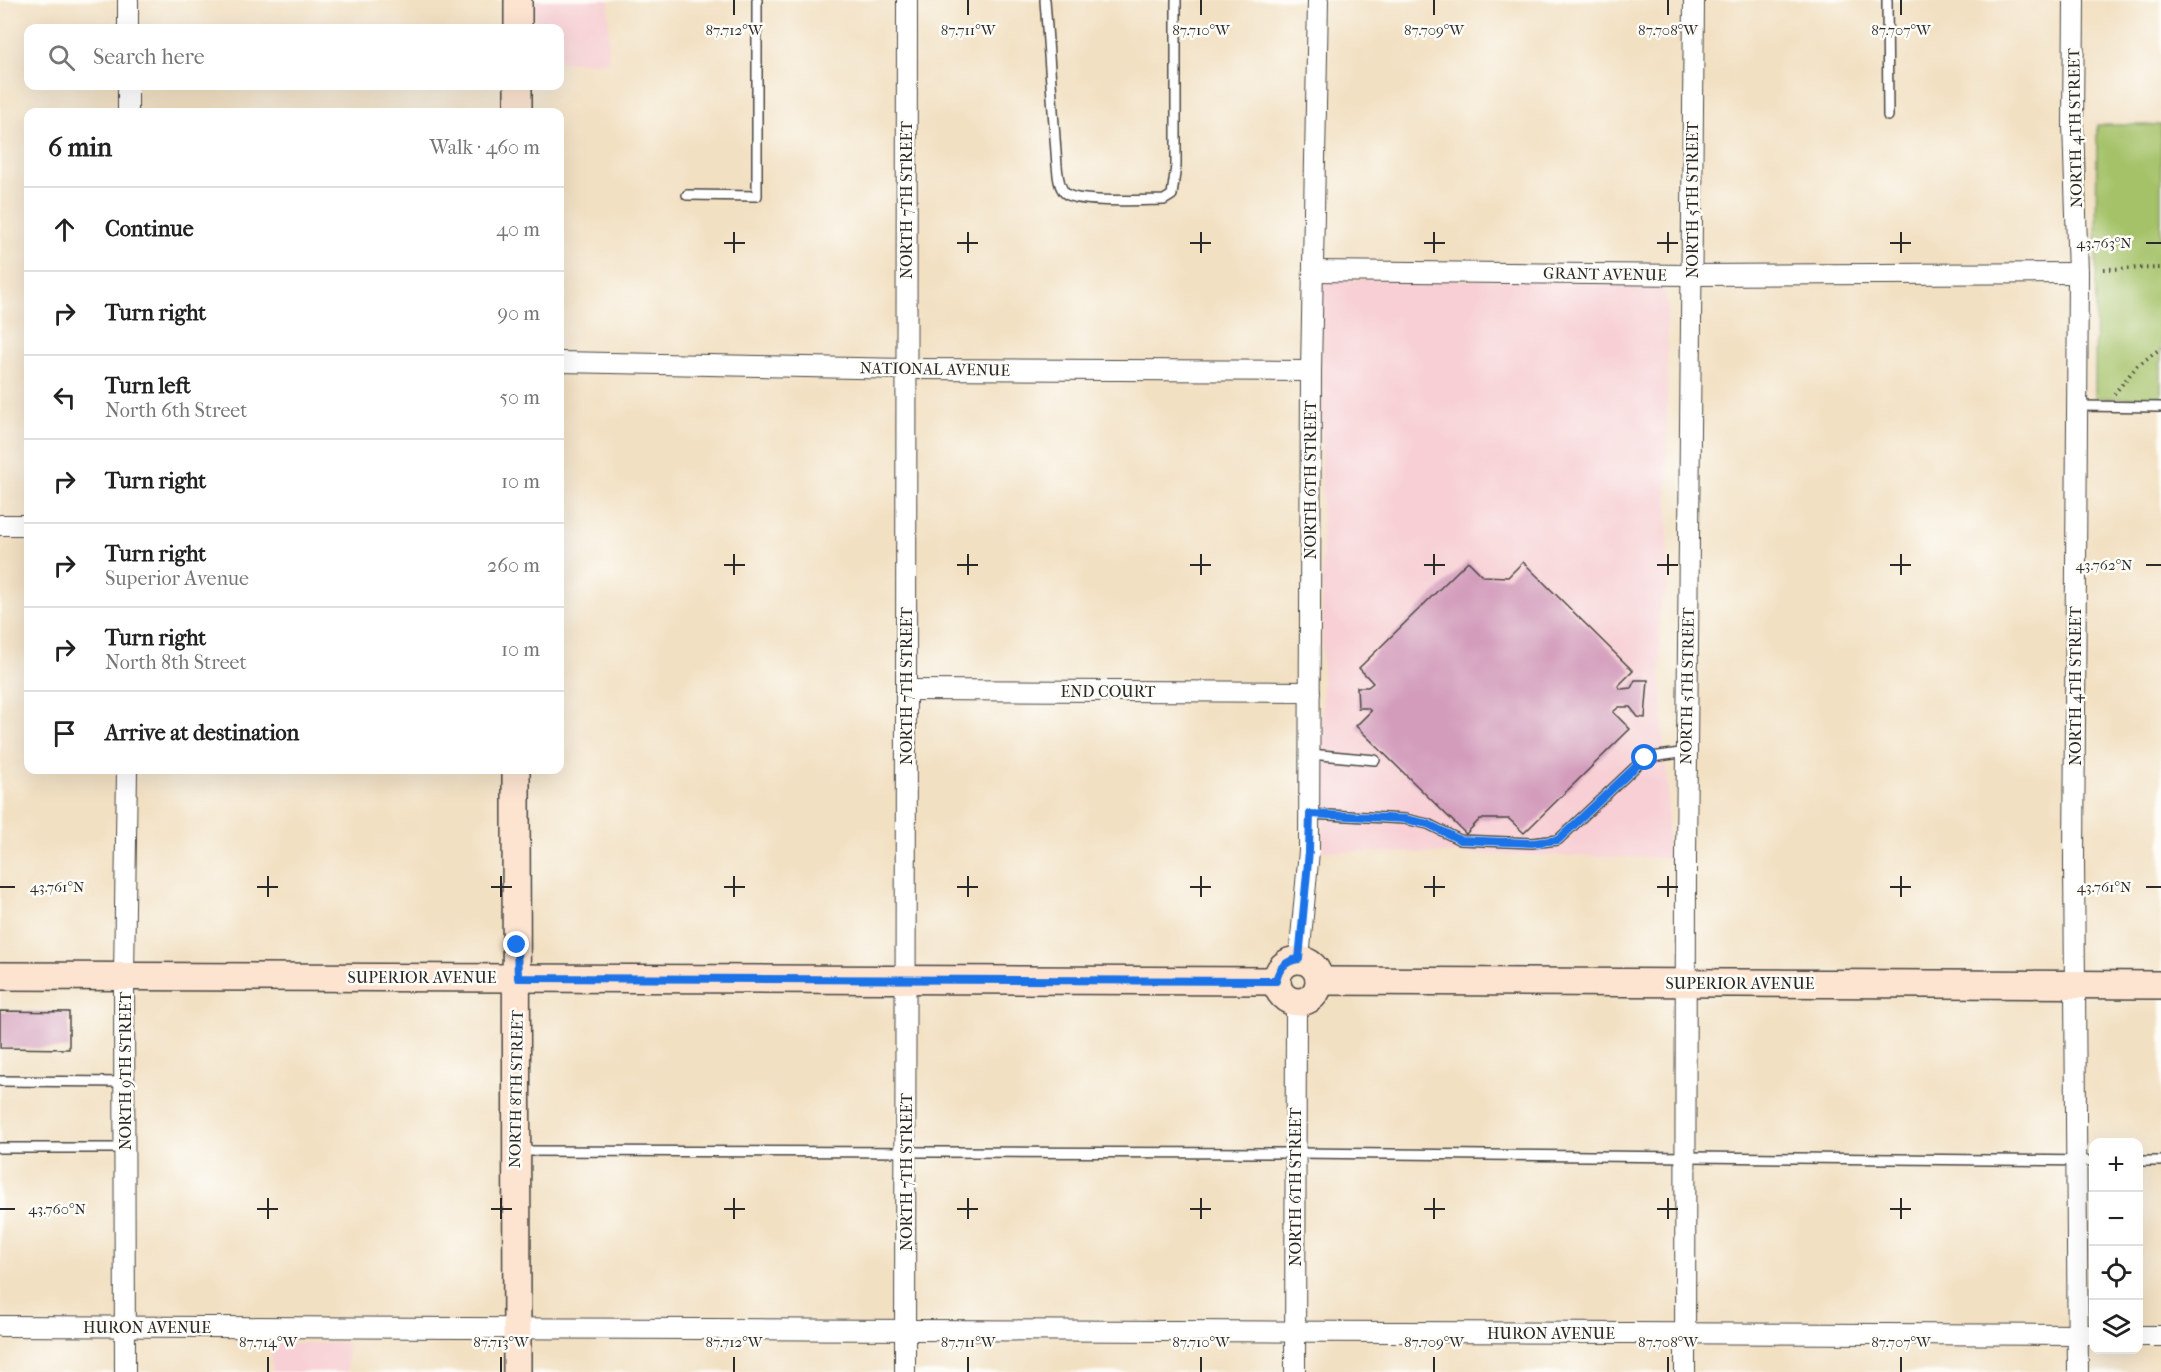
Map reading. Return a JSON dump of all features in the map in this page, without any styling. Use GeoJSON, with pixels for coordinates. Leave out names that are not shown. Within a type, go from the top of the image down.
{"type":"FeatureCollection","features":[{"type":"Feature","properties":{"kind":"street"},"geometry":{"type":"LineString","coordinates":[[128,0],[128,24]]}},
{"type":"Feature","properties":{"kind":"street"},"geometry":{"type":"LineString","coordinates":[[518,0],[518,24]]}},
{"type":"Feature","properties":{"kind":"street","name":"NORTH 7TH STREET"},"geometry":{"type":"LineString","coordinates":[[905,1372],[907,0]]}},
{"type":"Feature","properties":{"kind":"street","name":"NORTH 6TH STREET"},"geometry":{"type":"LineString","coordinates":[[1299,959],[1309,851],[1310,814],[1311,371],[1318,0]]}},
{"type":"Feature","properties":{"kind":"street","name":"NORTH 5TH STREET"},"geometry":{"type":"LineString","coordinates":[[1685,1372],[1687,752],[1694,0]]}},
{"type":"Feature","properties":{"kind":"street","name":"NORTH 4TH STREET"},"geometry":{"type":"LineString","coordinates":[[2074,0],[2073,125],[2078,273],[2075,984],[2084,1161],[2086,1335],[2078,1372]]}},
{"type":"Feature","properties":{"kind":"street"},"geometry":{"type":"LineString","coordinates":[[128,90],[128,108]]}},
{"type":"Feature","properties":{"kind":"street"},"geometry":{"type":"LineString","coordinates":[[518,90],[518,108]]}},
{"type":"Feature","properties":{"kind":"street","name":"GRANT AVENUE"},"geometry":{"type":"LineString","coordinates":[[1313,271],[1691,275],[2078,273]]}},
{"type":"Feature","properties":{"kind":"street","name":"NATIONAL AVENUE"},"geometry":{"type":"LineString","coordinates":[[564,362],[906,369],[1311,371]]}},
{"type":"Feature","properties":{"kind":"street"},"geometry":{"type":"LineString","coordinates":[[0,525],[24,525]]}},
{"type":"Feature","properties":{"kind":"street","name":"END COURT"},"geometry":{"type":"LineString","coordinates":[[906,690],[1310,692]]}},
{"type":"Feature","properties":{"kind":"street","name":"NORTH 9TH STREET"},"geometry":{"type":"LineString","coordinates":[[125,1372],[124,976],[127,774]]}},
{"type":"Feature","properties":{"kind":"street","name":"NORTH 8TH STREET"},"geometry":{"type":"LineString","coordinates":[[516,774],[517,1372]]}},
{"type":"Feature","properties":{"kind":"street"},"geometry":{"type":"LineString","coordinates":[[1299,959],[1316,968],[1320,981],[1310,999],[1296,1002],[1284,998],[1276,981],[1281,968],[1286,963],[1299,959]]}},
{"type":"Feature","properties":{"kind":"street","name":"SUPERIOR AVENUE"},"geometry":{"type":"LineString","coordinates":[[0,975],[1276,981]]}},
{"type":"Feature","properties":{"kind":"street","name":"SUPERIOR AVENUE"},"geometry":{"type":"LineString","coordinates":[[1320,981],[2161,985]]}},
{"type":"Feature","properties":{"kind":"street","name":"NORTH 6TH STREET"},"geometry":{"type":"LineString","coordinates":[[1295,1372],[1296,1002]]}},
{"type":"Feature","properties":{"kind":"street","name":"HURON AVENUE"},"geometry":{"type":"LineString","coordinates":[[0,1326],[2086,1335]]}},
{"type":"Feature","properties":{"kind":"street"},"geometry":{"type":"LineString","coordinates":[[2143,1336],[2161,1336]]}},
{"type":"Feature","properties":{"kind":"lane"},"geometry":{"type":"LineString","coordinates":[[687,195],[757,196],[757,0]]}},
{"type":"Feature","properties":{"kind":"lane"},"geometry":{"type":"LineString","coordinates":[[1045,0],[1055,146],[1062,189],[1066,195],[1081,198],[1164,200],[1172,195],[1176,166],[1176,0]]}},
{"type":"Feature","properties":{"kind":"lane"},"geometry":{"type":"LineString","coordinates":[[1887,0],[1888,116]]}},
{"type":"Feature","properties":{"kind":"lane"},"geometry":{"type":"LineString","coordinates":[[2077,406],[2161,406]]}},
{"type":"Feature","properties":{"kind":"lane"},"geometry":{"type":"LineString","coordinates":[[1310,814],[1405,819],[1428,824],[1460,840],[1532,843],[1558,840],[1645,758],[1687,752]]}},
{"type":"Feature","properties":{"kind":"lane"},"geometry":{"type":"LineString","coordinates":[[1310,754],[1375,760]]}},
{"type":"Feature","properties":{"kind":"lane"},"geometry":{"type":"LineString","coordinates":[[0,1081],[125,1082]]}},
{"type":"Feature","properties":{"kind":"lane"},"geometry":{"type":"LineString","coordinates":[[0,1148],[125,1148]]}},
{"type":"Feature","properties":{"kind":"lane"},"geometry":{"type":"LineString","coordinates":[[515,1151],[1687,1156],[2084,1161]]}},
{"type":"Feature","properties":{"kind":"lane"},"geometry":{"type":"LineString","coordinates":[[2143,1161],[2161,1161]]}},
{"type":"Feature","properties":{"kind":"path"},"geometry":{"type":"LineString","coordinates":[[2104,269],[2161,268]]}},
{"type":"Feature","properties":{"kind":"path"},"geometry":{"type":"LineString","coordinates":[[2103,406],[2137,366],[2161,348]]}},
{"type":"Feature","properties":{"kind":"shaded area"},"geometry":{"type":"Polygon","coordinates":[[[535,0],[609,0],[608,62],[564,62],[564,24],[536,24],[535,0]]]}},
{"type":"Feature","properties":{"kind":"shaded area"},"geometry":{"type":"Polygon","coordinates":[[[1327,279],[1657,281],[1663,285],[1667,301],[1668,589],[1660,606],[1659,619],[1664,751],[1668,778],[1668,858],[1323,851],[1321,304],[1323,283],[1327,279]]]}},
{"type":"Feature","properties":{"kind":"shaded area"},"geometry":{"type":"Polygon","coordinates":[[[272,1343],[347,1343],[347,1372],[272,1372],[272,1343]]]}},
{"type":"Feature","properties":{"kind":"green space"},"geometry":{"type":"Polygon","coordinates":[[[2097,125],[2161,125],[2161,398],[2095,398],[2097,125]]]}},
{"type":"Feature","properties":{"kind":"building"},"geometry":{"type":"Polygon","coordinates":[[[1468,561],[1483,576],[1508,577],[1523,562],[1633,671],[1618,686],[1621,689],[1631,688],[1635,680],[1648,680],[1645,718],[1638,717],[1630,707],[1619,707],[1613,712],[1630,729],[1524,833],[1509,819],[1480,819],[1466,834],[1356,726],[1371,711],[1367,708],[1358,708],[1357,687],[1368,687],[1373,683],[1359,668],[1468,561]]]}},
{"type":"Feature","properties":{"kind":"building"},"geometry":{"type":"Polygon","coordinates":[[[0,1011],[69,1012],[69,1049],[0,1048],[0,1011]]]}},
{"type":"Feature","properties":{"kind":"route"},"geometry":{"type":"LineString","coordinates":[[517,945],[518,978],[1276,981],[1281,968],[1286,963],[1299,959],[1309,851],[1310,814],[1405,819],[1428,824],[1460,840],[1532,843],[1558,840],[1616,788],[1645,758]]}}]}
